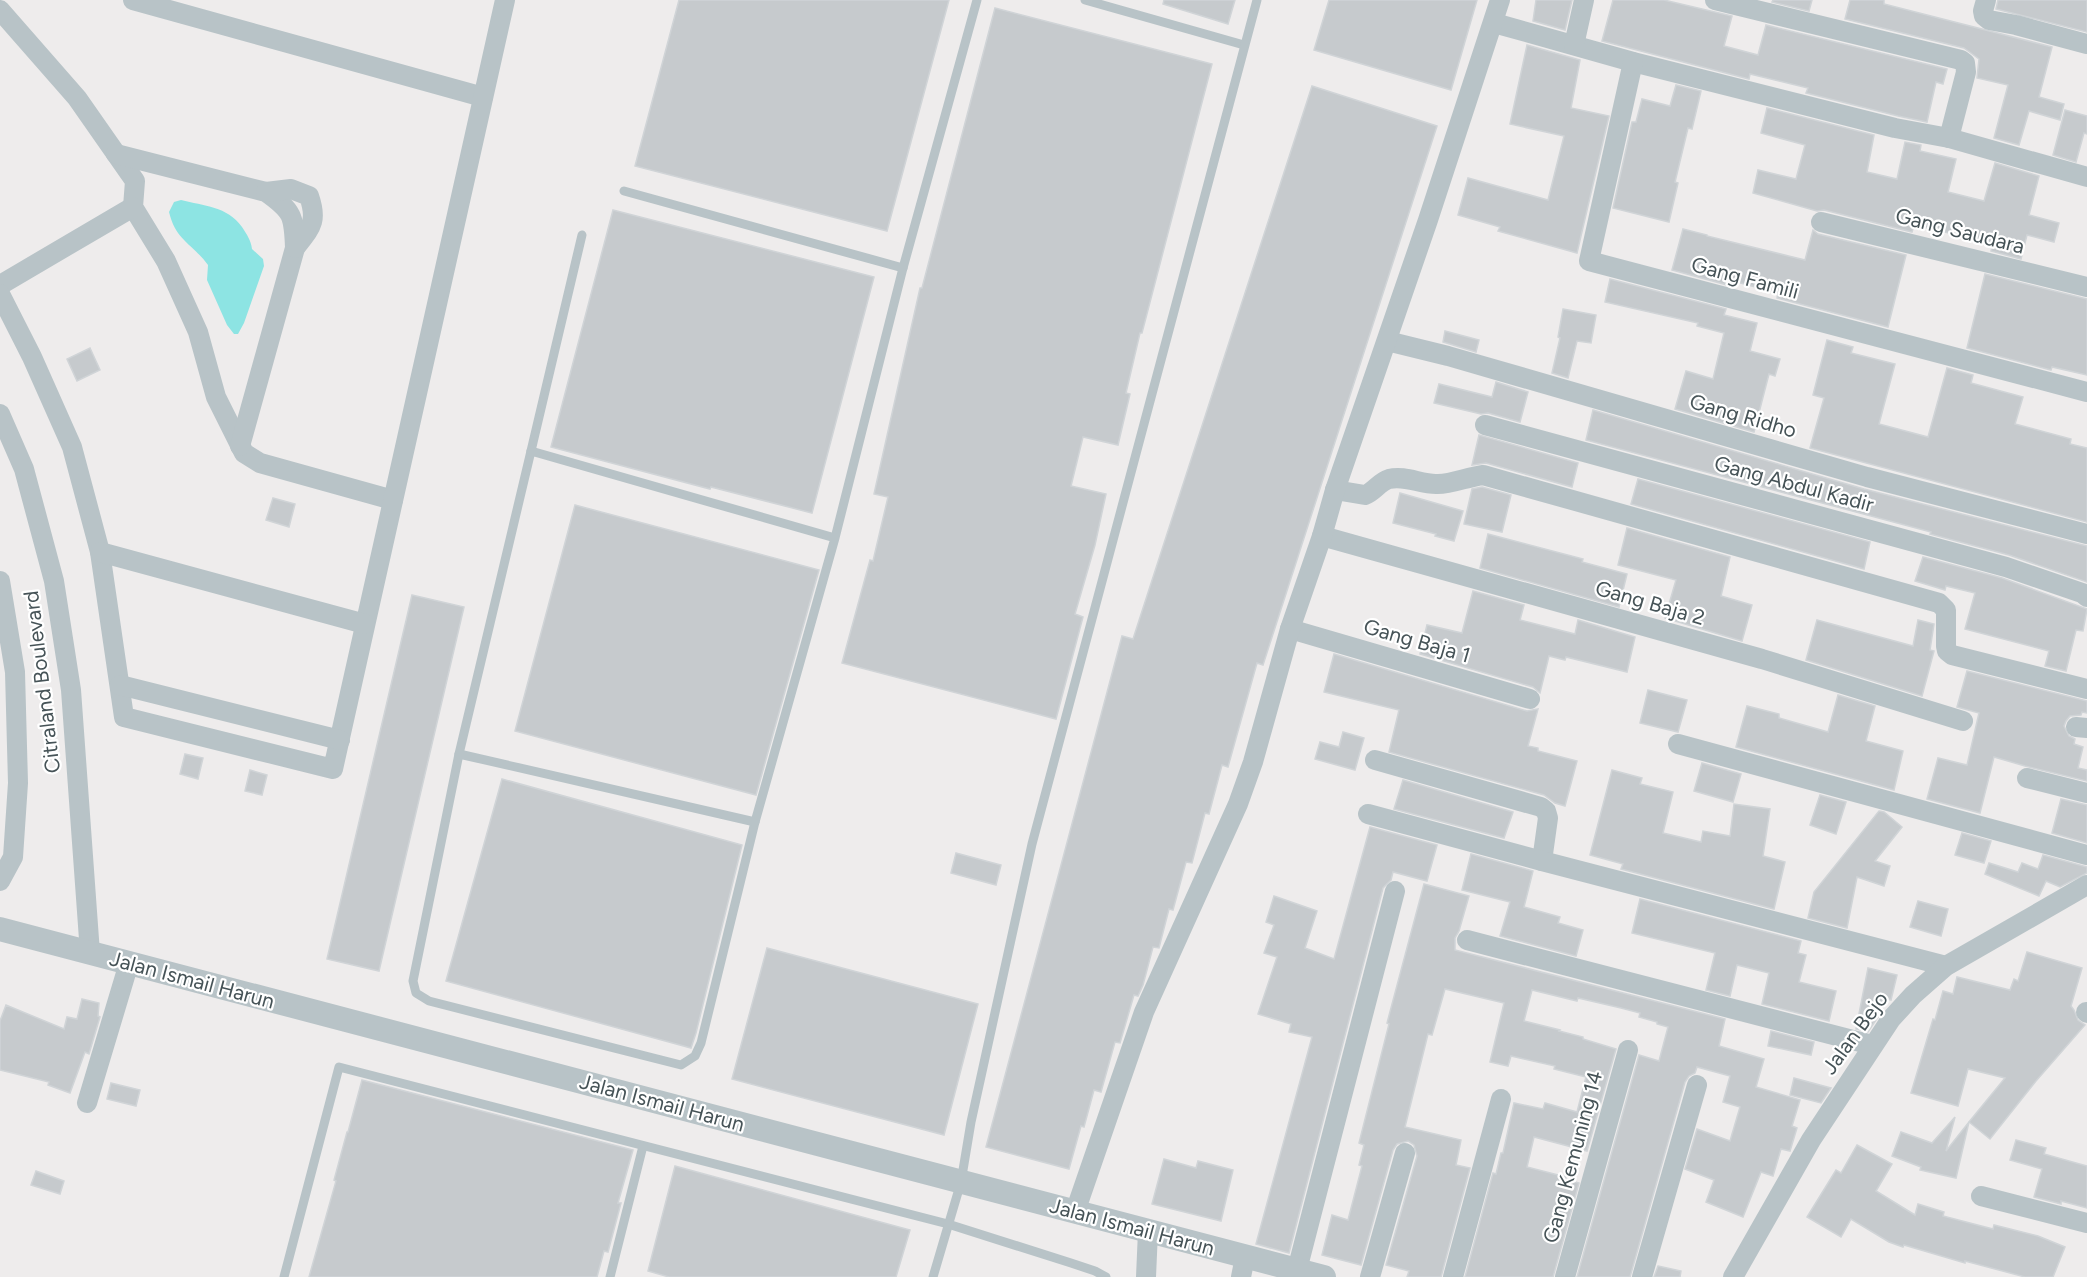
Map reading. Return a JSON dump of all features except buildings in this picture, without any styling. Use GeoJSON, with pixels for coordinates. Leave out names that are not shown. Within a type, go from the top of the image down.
{"type":"FeatureCollection","features":[{"type":"Feature","properties":{"kind":"street"},"geometry":{"type":"LineString","coordinates":[[133,0],[483,97]]}},
{"type":"Feature","properties":{"kind":"street"},"geometry":{"type":"LineString","coordinates":[[0,294],[32,357],[72,447],[100,552],[124,717],[333,769],[505,0]]}},
{"type":"Feature","properties":{"kind":"street"},"geometry":{"type":"LineString","coordinates":[[1075,1212],[1144,1012],[1238,804],[1253,762],[1290,629],[1322,536],[1351,493],[1386,341],[1500,0]]}},
{"type":"Feature","properties":{"kind":"street"},"geometry":{"type":"LineString","coordinates":[[1574,45],[1584,0]]}},
{"type":"Feature","properties":{"kind":"street"},"geometry":{"type":"LineString","coordinates":[[1715,0],[1961,60],[1965,63],[1966,72],[1949,138]]}},
{"type":"Feature","properties":{"kind":"street"},"geometry":{"type":"LineString","coordinates":[[1986,0],[1983,11],[1984,16],[1989,20],[2016,25],[2087,45]]}},
{"type":"Feature","properties":{"kind":"street"},"geometry":{"type":"LineString","coordinates":[[0,10],[77,98],[135,181],[133,207],[166,261],[198,332],[216,398],[244,453],[260,463],[393,500]]}},
{"type":"Feature","properties":{"kind":"street"},"geometry":{"type":"LineString","coordinates":[[1494,23],[1633,62],[1895,129],[1949,138],[2087,177]]}},
{"type":"Feature","properties":{"kind":"street","name":"Gang Famili"},"geometry":{"type":"LineString","coordinates":[[1633,62],[1589,261],[2087,392]]}},
{"type":"Feature","properties":{"kind":"street"},"geometry":{"type":"LineString","coordinates":[[116,154],[266,192],[291,189],[309,196],[315,213],[310,229],[295,248],[240,446]]}},
{"type":"Feature","properties":{"kind":"street"},"geometry":{"type":"LineString","coordinates":[[0,285],[133,207]]}},
{"type":"Feature","properties":{"kind":"street","name":"Gang Saudara"},"geometry":{"type":"LineString","coordinates":[[1821,222],[2087,287]]}},
{"type":"Feature","properties":{"kind":"street","name":"Gang Ridho"},"geometry":{"type":"LineString","coordinates":[[1386,341],[1867,477],[2087,534]]}},
{"type":"Feature","properties":{"kind":"street","name":"Citraland Boulevard"},"geometry":{"type":"LineString","coordinates":[[0,414],[24,469],[54,581],[71,690],[90,953]]}},
{"type":"Feature","properties":{"kind":"street","name":"Gang Abdul Kadir"},"geometry":{"type":"LineString","coordinates":[[1485,425],[2006,567],[2082,593],[2087,597]]}},
{"type":"Feature","properties":{"kind":"street"},"geometry":{"type":"LineString","coordinates":[[1351,493],[1389,479],[1404,478],[1446,484],[1468,476],[1483,475],[1939,603],[1946,610],[1946,646],[1947,651],[1952,655],[2087,689]]}},
{"type":"Feature","properties":{"kind":"street","name":"Gang Baja 2"},"geometry":{"type":"LineString","coordinates":[[1322,536],[1762,659],[1963,721]]}},
{"type":"Feature","properties":{"kind":"street"},"geometry":{"type":"LineString","coordinates":[[100,552],[365,624]]}},
{"type":"Feature","properties":{"kind":"street"},"geometry":{"type":"LineString","coordinates":[[0,581],[15,672],[18,783],[13,857],[0,881]]}},
{"type":"Feature","properties":{"kind":"street","name":"Gang Baja 1"},"geometry":{"type":"LineString","coordinates":[[1290,629],[1530,699]]}},
{"type":"Feature","properties":{"kind":"street"},"geometry":{"type":"LineString","coordinates":[[120,685],[340,740]]}},
{"type":"Feature","properties":{"kind":"street"},"geometry":{"type":"LineString","coordinates":[[1678,744],[2087,855]]}},
{"type":"Feature","properties":{"kind":"street"},"geometry":{"type":"LineString","coordinates":[[1375,760],[1541,807],[1546,811],[1548,818],[1542,861]]}},
{"type":"Feature","properties":{"kind":"street"},"geometry":{"type":"LineString","coordinates":[[2027,778],[2087,793]]}},
{"type":"Feature","properties":{"kind":"street"},"geometry":{"type":"LineString","coordinates":[[1368,814],[1946,966]]}},
{"type":"Feature","properties":{"kind":"street","name":"Jalan Bejo"},"geometry":{"type":"LineString","coordinates":[[1733,1277],[1811,1140],[1891,1019],[1913,995],[1946,966],[2087,885]]}},
{"type":"Feature","properties":{"kind":"street"},"geometry":{"type":"LineString","coordinates":[[1297,1270],[1395,891]]}},
{"type":"Feature","properties":{"kind":"street","name":"Jalan Ismail Harun"},"geometry":{"type":"LineString","coordinates":[[0,929],[1148,1231],[1243,1267],[1297,1270],[1324,1277]]}},
{"type":"Feature","properties":{"kind":"street"},"geometry":{"type":"LineString","coordinates":[[1467,940],[1872,1045]]}},
{"type":"Feature","properties":{"kind":"street"},"geometry":{"type":"LineString","coordinates":[[87,1103],[129,963]]}},
{"type":"Feature","properties":{"kind":"street","name":"Gang Kemuning 14"},"geometry":{"type":"LineString","coordinates":[[1565,1277],[1628,1050]]}},
{"type":"Feature","properties":{"kind":"street"},"geometry":{"type":"LineString","coordinates":[[1642,1277],[1697,1085]]}},
{"type":"Feature","properties":{"kind":"street"},"geometry":{"type":"LineString","coordinates":[[1453,1277],[1501,1099]]}},
{"type":"Feature","properties":{"kind":"street"},"geometry":{"type":"LineString","coordinates":[[1370,1277],[1405,1154]]}},
{"type":"Feature","properties":{"kind":"street"},"geometry":{"type":"LineString","coordinates":[[1981,1196],[2087,1223]]}},
{"type":"Feature","properties":{"kind":"street"},"geometry":{"type":"LineString","coordinates":[[1146,1277],[1148,1231]]}},
{"type":"Feature","properties":{"kind":"lane"},"geometry":{"type":"LineString","coordinates":[[582,235],[459,754],[413,981],[416,993],[429,1001],[681,1065],[695,1056],[700,1043],[755,822],[835,538],[903,268],[977,0]]}},
{"type":"Feature","properties":{"kind":"lane"},"geometry":{"type":"LineString","coordinates":[[1084,0],[1244,45]]}},
{"type":"Feature","properties":{"kind":"lane"},"geometry":{"type":"LineString","coordinates":[[933,1277],[961,1182],[971,1122],[1032,844],[1257,0]]}},
{"type":"Feature","properties":{"kind":"lane"},"geometry":{"type":"LineString","coordinates":[[624,191],[903,268]]}},
{"type":"Feature","properties":{"kind":"lane"},"geometry":{"type":"LineString","coordinates":[[531,451],[835,538]]}},
{"type":"Feature","properties":{"kind":"lane"},"geometry":{"type":"LineString","coordinates":[[459,754],[755,822]]}},
{"type":"Feature","properties":{"kind":"lane"},"geometry":{"type":"LineString","coordinates":[[284,1277],[339,1067],[948,1224],[1095,1270],[1106,1277]]}},
{"type":"Feature","properties":{"kind":"lane"},"geometry":{"type":"LineString","coordinates":[[610,1277],[643,1146]]}},
{"type":"Feature","properties":{"kind":"water"},"geometry":{"type":"Polygon","coordinates":[[[181,200],[214,208],[236,220],[250,240],[252,249],[263,259],[264,266],[238,334],[234,334],[227,325],[207,280],[208,265],[180,236],[172,222],[169,212],[174,202],[181,200]]]}}]}
